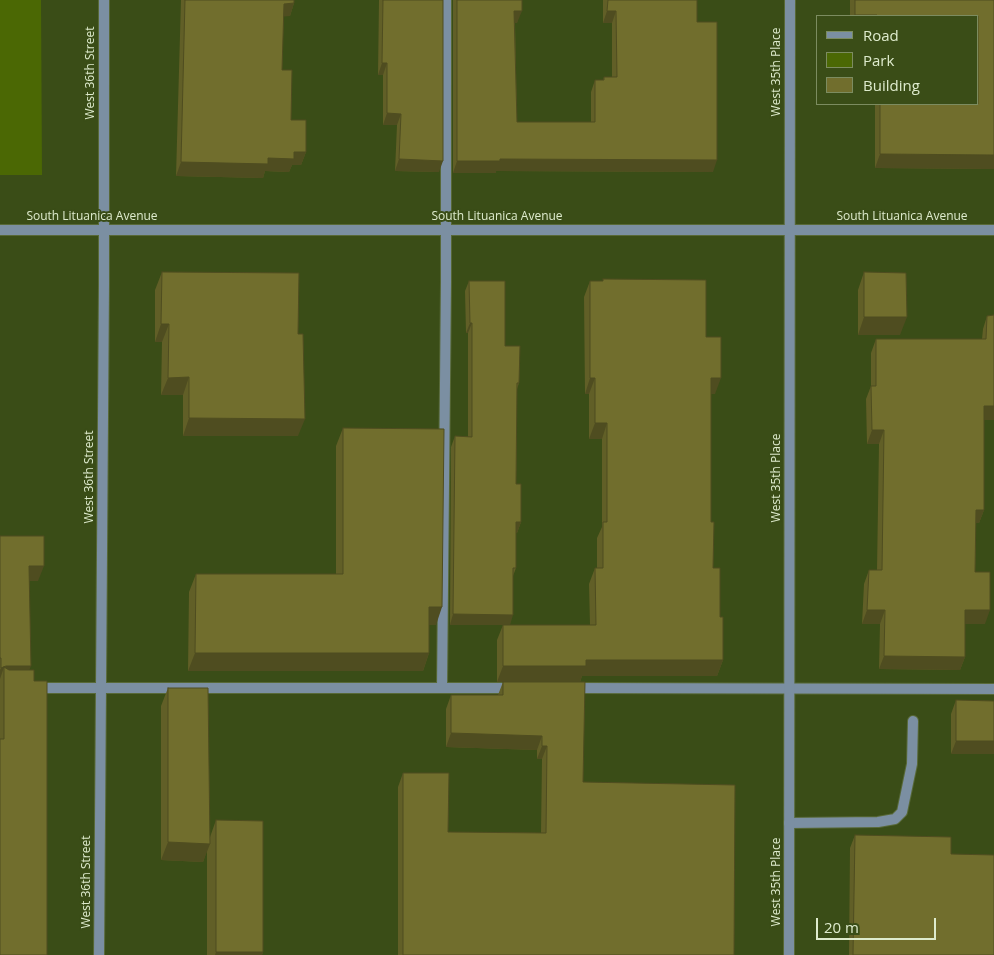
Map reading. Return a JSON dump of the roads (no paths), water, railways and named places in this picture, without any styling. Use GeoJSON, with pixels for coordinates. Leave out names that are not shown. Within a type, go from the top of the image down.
{"type":"FeatureCollection","features":[{"type":"Feature","properties":{"kind":"street","name":"West 36th Street"},"geometry":{"type":"LineString","coordinates":[[99,955],[104,0]]}},
{"type":"Feature","properties":{"kind":"street"},"geometry":{"type":"LineString","coordinates":[[442,688],[447,230],[446,0]]}},
{"type":"Feature","properties":{"kind":"street","name":"West 35th Place"},"geometry":{"type":"LineString","coordinates":[[789,955],[790,0]]}},
{"type":"Feature","properties":{"kind":"street","name":"South Lituanica Avenue"},"geometry":{"type":"LineString","coordinates":[[0,230],[994,230]]}},
{"type":"Feature","properties":{"kind":"street"},"geometry":{"type":"LineString","coordinates":[[20,688],[521,688]]}},
{"type":"Feature","properties":{"kind":"street"},"geometry":{"type":"LineString","coordinates":[[560,688],[994,689]]}},
{"type":"Feature","properties":{"kind":"street"},"geometry":{"type":"LineString","coordinates":[[789,823],[878,822],[895,819],[902,812],[912,764],[913,721]]}}]}
